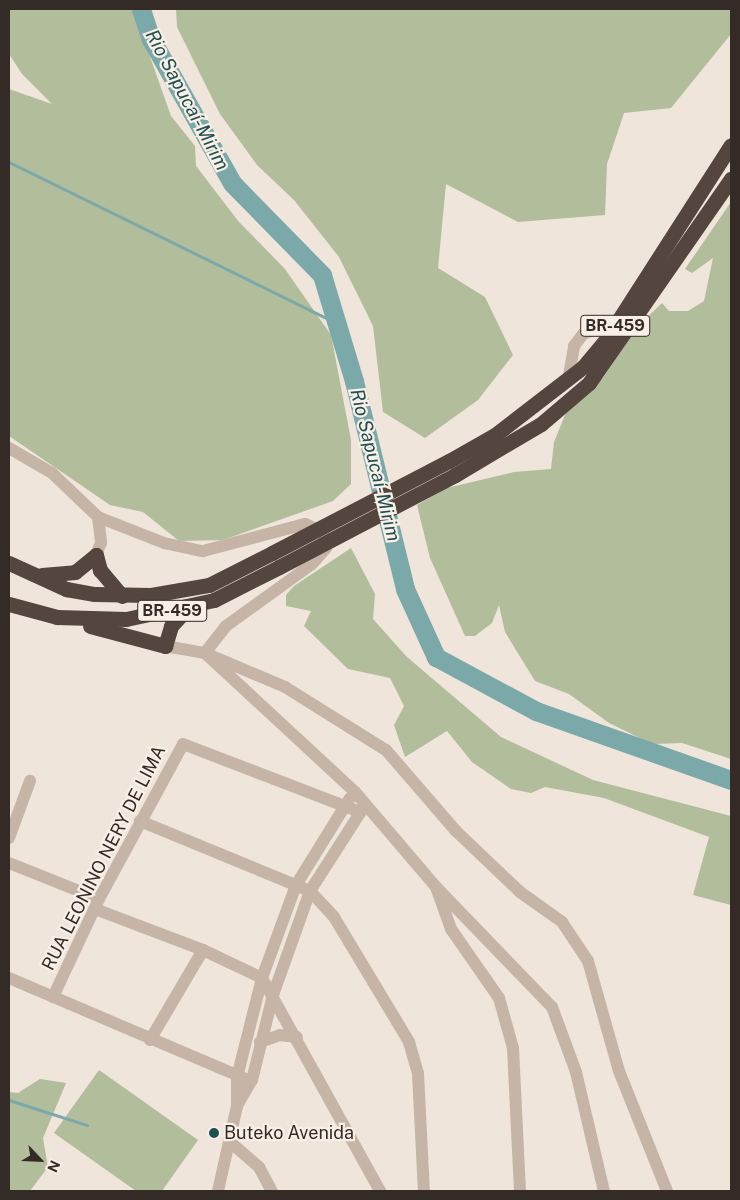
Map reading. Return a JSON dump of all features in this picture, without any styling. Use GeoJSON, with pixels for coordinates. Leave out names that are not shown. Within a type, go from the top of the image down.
{"type":"FeatureCollection","features":[{"type":"Feature","properties":{"kind":"highway","name":"BR-459"},"geometry":{"type":"LineString","coordinates":[[9,563],[33,576],[66,589],[122,596],[209,585],[449,461],[495,435],[568,381],[619,320],[731,145]]}},
{"type":"Feature","properties":{"kind":"highway","name":"BR-459"},"geometry":{"type":"LineString","coordinates":[[9,604],[57,618],[126,619],[189,607],[214,600],[454,475],[541,424],[589,383],[731,179]]}},
{"type":"Feature","properties":{"kind":"highway","name":"BR-459"},"geometry":{"type":"LineString","coordinates":[[96,555],[100,570],[122,596]]}},
{"type":"Feature","properties":{"kind":"highway"},"geometry":{"type":"LineString","coordinates":[[33,576],[75,572],[96,555]]}},
{"type":"Feature","properties":{"kind":"highway"},"geometry":{"type":"LineString","coordinates":[[57,618],[165,646],[171,626],[189,607]]}},
{"type":"Feature","properties":{"kind":"street"},"geometry":{"type":"LineString","coordinates":[[568,381],[574,346],[583,334],[619,320]]}},
{"type":"Feature","properties":{"kind":"street"},"geometry":{"type":"LineString","coordinates":[[9,448],[52,473],[98,517],[164,543],[203,551],[305,524],[323,532],[326,548],[312,564],[226,626],[205,653]]}},
{"type":"Feature","properties":{"kind":"street"},"geometry":{"type":"LineString","coordinates":[[96,555],[101,543],[98,517]]}},
{"type":"Feature","properties":{"kind":"street"},"geometry":{"type":"LineString","coordinates":[[165,646],[205,653],[285,687],[386,750],[456,831],[520,892],[562,922],[588,961],[619,1071],[667,1191]]}},
{"type":"Feature","properties":{"kind":"street"},"geometry":{"type":"LineString","coordinates":[[205,653],[355,792],[363,808],[552,1007],[576,1072],[604,1191]]}},
{"type":"Feature","properties":{"kind":"street","name":"RUA LEONINO NERY DE LIMA"},"geometry":{"type":"LineString","coordinates":[[52,997],[97,904],[183,744],[346,804],[363,808]]}},
{"type":"Feature","properties":{"kind":"street"},"geometry":{"type":"LineString","coordinates":[[9,838],[30,781]]}},
{"type":"Feature","properties":{"kind":"street"},"geometry":{"type":"LineString","coordinates":[[218,1191],[237,1106],[237,1077],[262,978],[296,884],[355,792]]}},
{"type":"Feature","properties":{"kind":"street"},"geometry":{"type":"LineString","coordinates":[[237,1106],[252,1080],[273,995],[310,892],[363,808]]}},
{"type":"Feature","properties":{"kind":"street"},"geometry":{"type":"LineString","coordinates":[[140,821],[296,884],[310,892],[334,917],[409,1042],[418,1074],[424,1191]]}},
{"type":"Feature","properties":{"kind":"street"},"geometry":{"type":"LineString","coordinates":[[9,863],[262,978],[297,1037],[380,1191]]}},
{"type":"Feature","properties":{"kind":"street"},"geometry":{"type":"LineString","coordinates":[[436,887],[451,929],[499,998],[513,1048],[520,1191]]}},
{"type":"Feature","properties":{"kind":"street"},"geometry":{"type":"LineString","coordinates":[[150,1040],[204,950]]}},
{"type":"Feature","properties":{"kind":"street"},"geometry":{"type":"LineString","coordinates":[[9,978],[237,1077],[252,1080]]}},
{"type":"Feature","properties":{"kind":"street"},"geometry":{"type":"LineString","coordinates":[[260,1042],[280,1034],[297,1037]]}},
{"type":"Feature","properties":{"kind":"street"},"geometry":{"type":"LineString","coordinates":[[229,1141],[259,1168],[272,1191]]}},
{"type":"Feature","properties":{"kind":"green space"},"geometry":{"type":"Polygon","coordinates":[[[9,9],[133,9],[171,116],[195,146],[196,166],[239,222],[285,269],[331,335],[351,440],[351,484],[333,501],[223,540],[179,541],[143,512],[110,505],[9,436],[9,89],[52,104],[22,74],[9,54],[9,9]]]}},
{"type":"Feature","properties":{"kind":"green space"},"geometry":{"type":"Polygon","coordinates":[[[176,9],[731,9],[731,34],[671,108],[624,113],[607,164],[605,215],[518,222],[446,184],[438,268],[485,297],[513,355],[478,400],[425,438],[383,412],[373,326],[339,257],[294,200],[257,165],[220,114],[177,27],[176,9]]]}},
{"type":"Feature","properties":{"kind":"green space"},"geometry":{"type":"Polygon","coordinates":[[[731,202],[731,759],[682,743],[652,744],[609,723],[569,694],[535,681],[505,632],[499,605],[492,623],[475,636],[465,636],[430,558],[417,505],[447,488],[514,472],[551,469],[554,442],[567,410],[603,378],[635,329],[662,303],[669,311],[688,311],[704,301],[713,258],[692,273],[685,269],[731,202]]]}},
{"type":"Feature","properties":{"kind":"green space"},"geometry":{"type":"Polygon","coordinates":[[[351,548],[375,594],[373,619],[407,657],[501,737],[593,780],[731,816],[731,905],[693,895],[709,837],[604,798],[545,787],[531,793],[511,789],[472,762],[447,731],[405,757],[394,725],[404,706],[390,678],[348,669],[304,626],[311,611],[286,606],[286,595],[294,586],[351,548]]]}},
{"type":"Feature","properties":{"kind":"green space"},"geometry":{"type":"Polygon","coordinates":[[[99,1070],[198,1140],[162,1191],[136,1191],[54,1133],[99,1070]]]}},
{"type":"Feature","properties":{"kind":"green space"},"geometry":{"type":"Polygon","coordinates":[[[40,1079],[66,1083],[43,1138],[48,1167],[30,1191],[9,1191],[9,1092],[18,1093],[40,1079]]]}},
{"type":"Feature","properties":{"kind":"waterway","name":"Rio Sapucaí-Mirim"},"geometry":{"type":"LineString","coordinates":[[141,9],[151,39],[232,183],[322,275],[354,381],[405,589],[436,657],[536,711],[731,780]]}},
{"type":"Feature","properties":{"kind":"waterway"},"geometry":{"type":"LineString","coordinates":[[9,162],[336,323]]}},
{"type":"Feature","properties":{"kind":"waterway"},"geometry":{"type":"LineString","coordinates":[[9,1100],[87,1125]]}},
{"type":"Feature","properties":{"kind":"place","name":"Buteko Avenida"},"geometry":{"type":"Point","coordinates":[214,1133]}}]}
